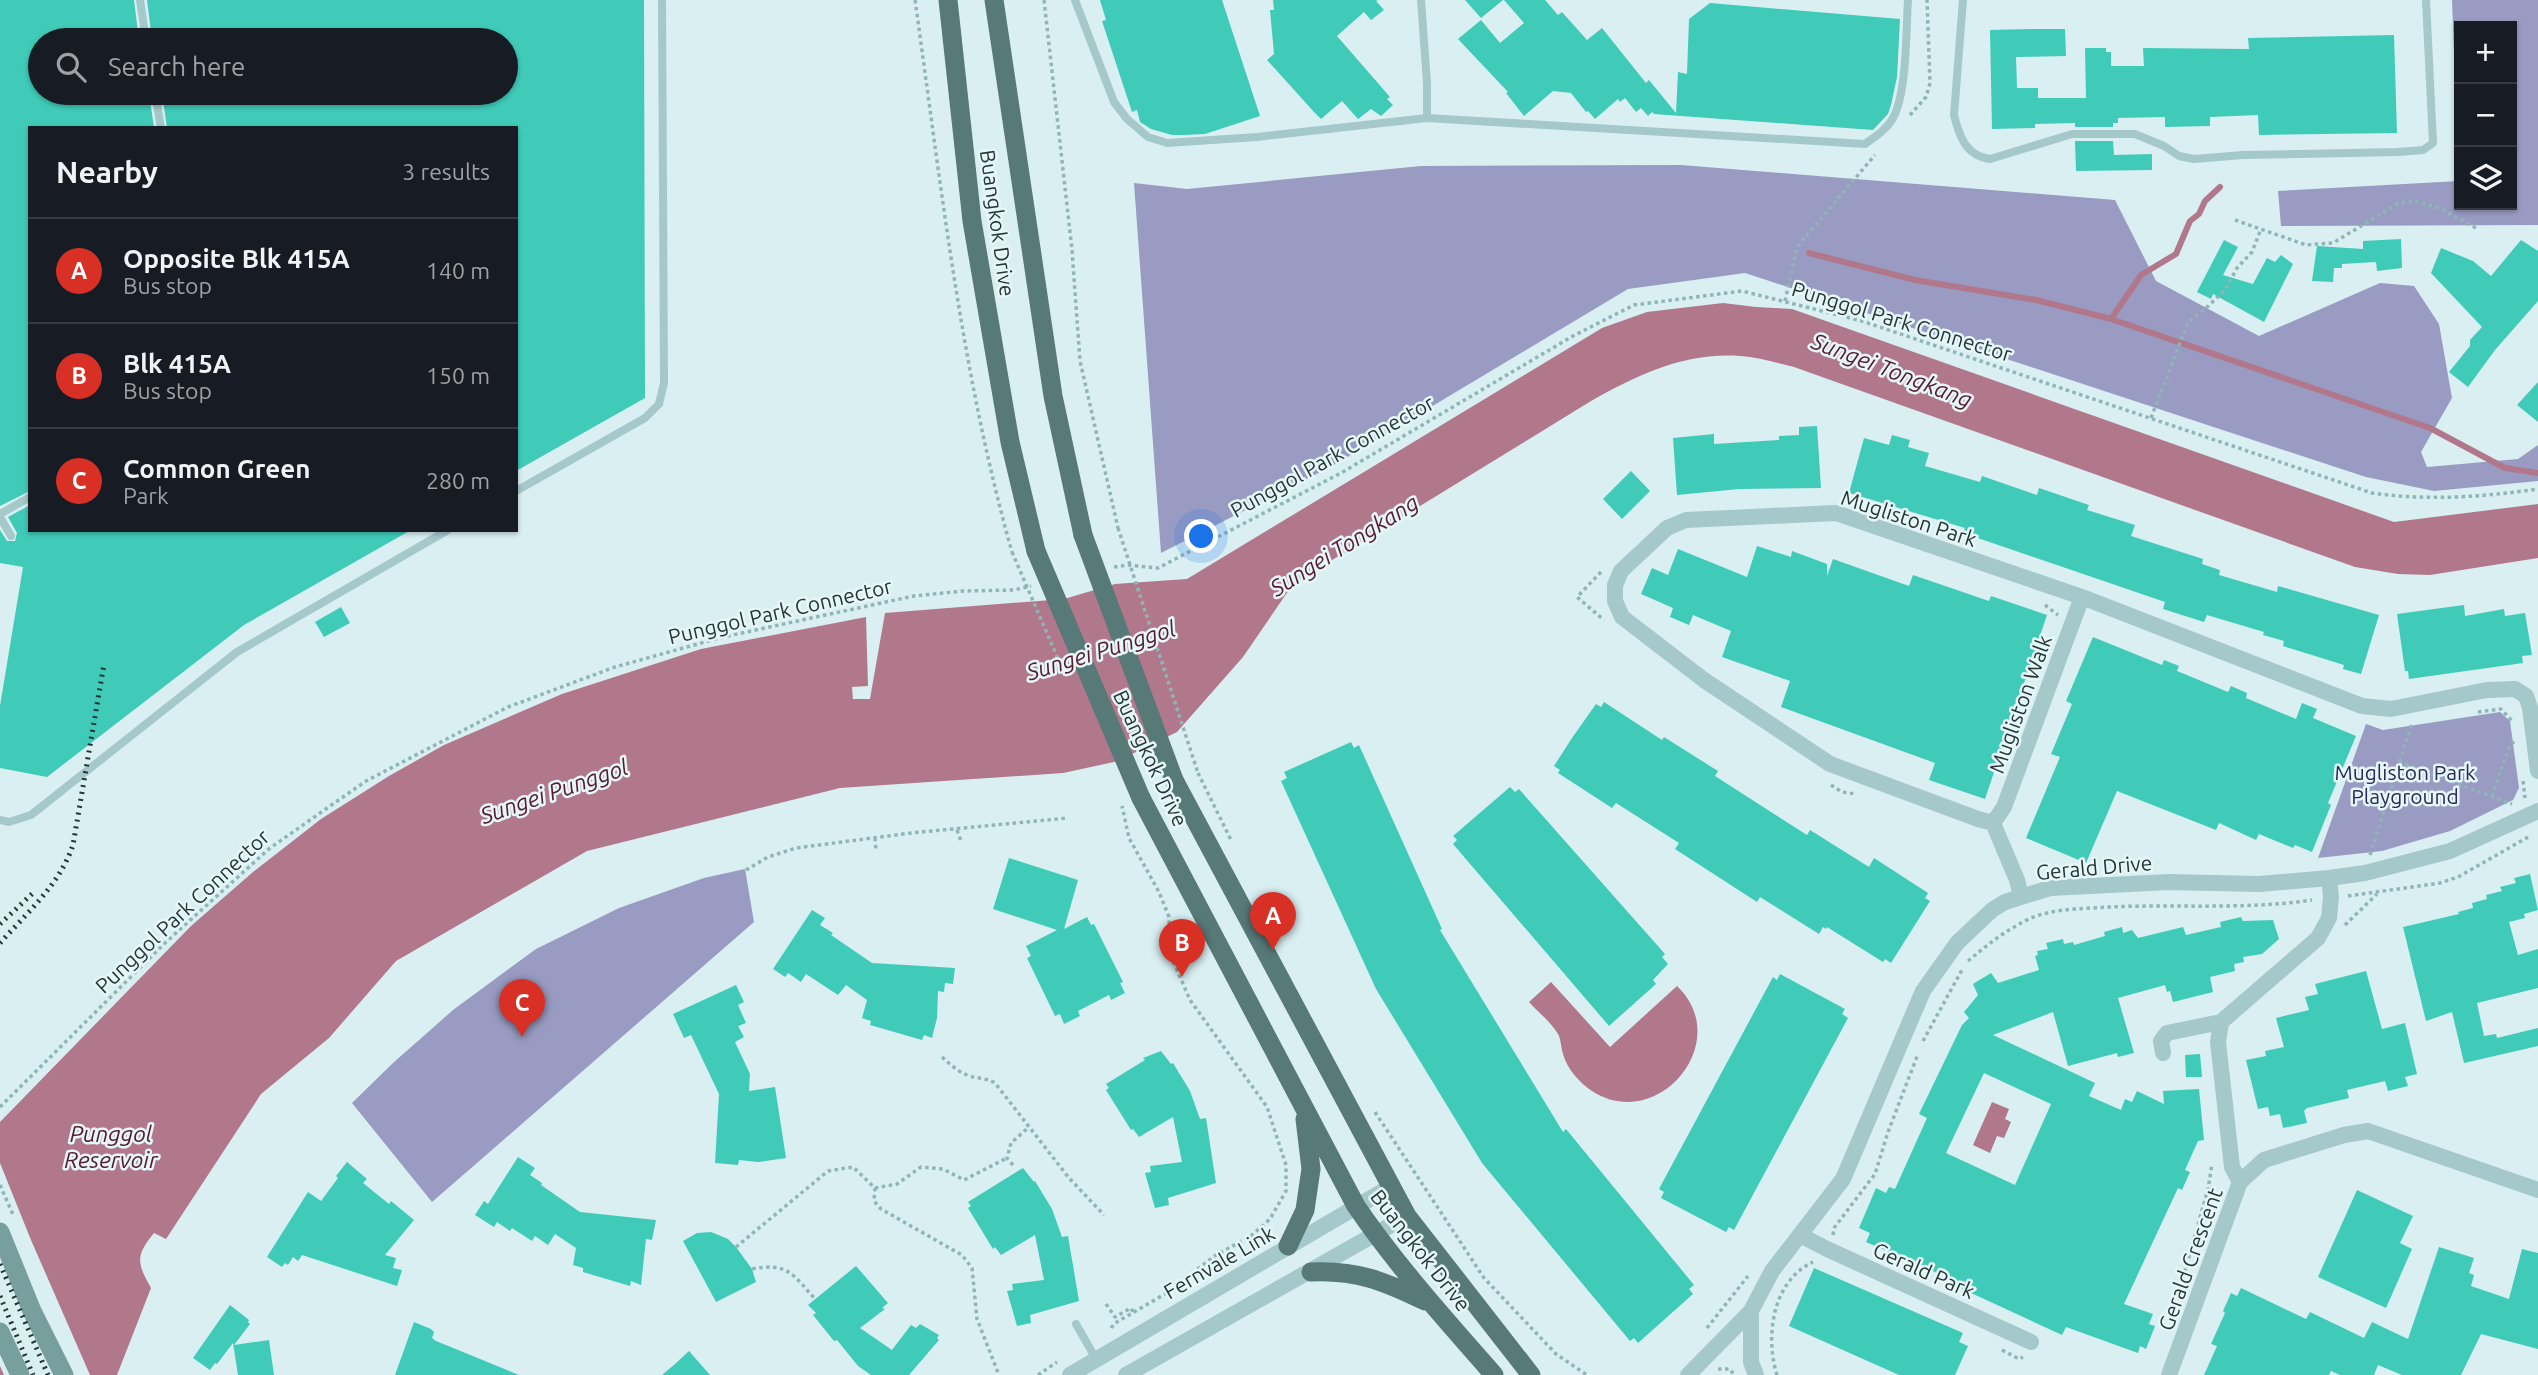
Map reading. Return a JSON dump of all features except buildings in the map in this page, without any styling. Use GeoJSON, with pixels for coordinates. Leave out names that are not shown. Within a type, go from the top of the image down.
{"type":"FeatureCollection","features":[{"type":"Feature","properties":{"kind":"main road","name":"Buangkok Drive"},"geometry":{"type":"LineString","coordinates":[[948,0],[972,220],[1008,431],[1036,551],[1141,798],[1356,1206],[1432,1305],[1494,1375]]}},
{"type":"Feature","properties":{"kind":"main road","name":"Buangkok Drive"},"geometry":{"type":"LineString","coordinates":[[994,0],[1053,396],[1083,535],[1174,780],[1407,1216],[1531,1375]]}},
{"type":"Feature","properties":{"kind":"main road"},"geometry":{"type":"LineString","coordinates":[[1288,1246],[1305,1210],[1311,1169],[1304,1107]]}},
{"type":"Feature","properties":{"kind":"main road"},"geometry":{"type":"LineString","coordinates":[[0,1232],[32,1311],[64,1375]]}},
{"type":"Feature","properties":{"kind":"main road"},"geometry":{"type":"LineString","coordinates":[[1311,1272],[1339,1271],[1388,1283],[1432,1305]]}},
{"type":"Feature","properties":{"kind":"main road"},"geometry":{"type":"LineString","coordinates":[[0,1332],[20,1375]]}},
{"type":"Feature","properties":{"kind":"street","name":"Mugliston Park"},"geometry":{"type":"LineString","coordinates":[[1993,823],[1830,764],[1704,680],[1622,617],[1615,601],[1615,585],[1622,571],[1667,528],[1686,520],[1836,513],[2082,597],[2362,706],[2391,709],[2487,690],[2515,689],[2526,696],[2530,708],[2538,771]]}},
{"type":"Feature","properties":{"kind":"street","name":"Mugliston Walk"},"geometry":{"type":"LineString","coordinates":[[1993,823],[2004,807],[2082,597]]}},
{"type":"Feature","properties":{"kind":"street","name":"Gerald Drive"},"geometry":{"type":"LineString","coordinates":[[1688,1375],[1751,1311],[1772,1271],[1843,1179],[1909,1020],[1934,974],[1956,943],[1978,921],[2005,902],[2021,896],[2064,888],[2169,882],[2259,884],[2365,873],[2450,851],[2538,811]]}},
{"type":"Feature","properties":{"kind":"street"},"geometry":{"type":"LineString","coordinates":[[1993,823],[2021,896]]}},
{"type":"Feature","properties":{"kind":"street"},"geometry":{"type":"LineString","coordinates":[[2163,1053],[2161,1041],[2167,1033],[2221,1022],[2318,938],[2329,918],[2329,878]]}},
{"type":"Feature","properties":{"kind":"street"},"geometry":{"type":"LineString","coordinates":[[2221,1022],[2218,1042],[2232,1167],[2240,1182]]}},
{"type":"Feature","properties":{"kind":"street","name":"Gerald Crescent"},"geometry":{"type":"LineString","coordinates":[[2169,1375],[2240,1182],[2264,1160],[2344,1135],[2368,1131],[2538,1190]]}},
{"type":"Feature","properties":{"kind":"street","name":"Fernvale Link"},"geometry":{"type":"LineString","coordinates":[[1070,1375],[1390,1187]]}},
{"type":"Feature","properties":{"kind":"street"},"geometry":{"type":"LineString","coordinates":[[1126,1375],[1407,1216]]}},
{"type":"Feature","properties":{"kind":"street","name":"Gerald Park"},"geometry":{"type":"LineString","coordinates":[[1800,1235],[2031,1342]]}},
{"type":"Feature","properties":{"kind":"street","name":"Gerald Drive"},"geometry":{"type":"LineString","coordinates":[[1751,1311],[1751,1362],[1756,1375]]}},
{"type":"Feature","properties":{"kind":"lane"},"geometry":{"type":"LineString","coordinates":[[140,0],[144,28]]}},
{"type":"Feature","properties":{"kind":"lane"},"geometry":{"type":"LineString","coordinates":[[518,490],[645,418],[659,404],[664,383],[663,0]]}},
{"type":"Feature","properties":{"kind":"lane"},"geometry":{"type":"LineString","coordinates":[[1075,0],[1114,103],[1126,119],[1148,137],[1167,143],[1427,118],[1865,144],[1879,134],[1893,118],[1901,93],[1908,0]]}},
{"type":"Feature","properties":{"kind":"lane"},"geometry":{"type":"LineString","coordinates":[[1420,0],[1427,118]]}},
{"type":"Feature","properties":{"kind":"lane"},"geometry":{"type":"LineString","coordinates":[[1963,0],[1954,115],[1958,133],[1969,150],[1979,157],[1990,159],[2072,134],[2135,134],[2164,146],[2179,156],[2194,159],[2243,155],[2399,152],[2429,147],[2433,143],[2426,0]]}},
{"type":"Feature","properties":{"kind":"lane"},"geometry":{"type":"LineString","coordinates":[[157,105],[161,126]]}},
{"type":"Feature","properties":{"kind":"lane"},"geometry":{"type":"LineString","coordinates":[[11,536],[0,515],[28,498]]}},
{"type":"Feature","properties":{"kind":"lane"},"geometry":{"type":"LineString","coordinates":[[0,820],[9,822],[31,815],[237,652],[445,532]]}},
{"type":"Feature","properties":{"kind":"lane"},"geometry":{"type":"LineString","coordinates":[[1076,1324],[1096,1359]]}},
{"type":"Feature","properties":{"kind":"path"},"geometry":{"type":"LineString","coordinates":[[915,0],[948,234],[976,396],[991,478],[1012,552]]}},
{"type":"Feature","properties":{"kind":"path"},"geometry":{"type":"LineString","coordinates":[[1044,0],[1072,250],[1080,361],[1118,528],[1198,773],[1233,845]]}},
{"type":"Feature","properties":{"kind":"path"},"geometry":{"type":"LineString","coordinates":[[2235,220],[2306,245],[2333,243],[2399,203],[2414,201],[2439,208],[2476,228]]}},
{"type":"Feature","properties":{"kind":"path"},"geometry":{"type":"LineString","coordinates":[[2151,418],[2188,322],[2224,290],[2237,268],[2252,252],[2261,229]]}},
{"type":"Feature","properties":{"kind":"path","name":"Punggol Park Connector"},"geometry":{"type":"LineString","coordinates":[[1114,567],[1127,565],[1158,569],[1341,472],[1573,336],[1634,305],[1742,291],[1862,321],[2372,493],[2410,499],[2490,496],[2538,489]]}},
{"type":"Feature","properties":{"kind":"path","name":"Punggol Park Connector"},"geometry":{"type":"LineString","coordinates":[[0,1107],[166,942],[270,848],[366,781],[508,707],[615,667],[723,637],[914,596],[1014,590],[1038,584]]}},
{"type":"Feature","properties":{"kind":"path"},"geometry":{"type":"LineString","coordinates":[[2035,601],[2047,606],[2057,615],[2074,621]]}},
{"type":"Feature","properties":{"kind":"path"},"geometry":{"type":"LineString","coordinates":[[2370,857],[2412,723]]}},
{"type":"Feature","properties":{"kind":"path"},"geometry":{"type":"LineString","coordinates":[[2492,796],[2510,745],[2516,740]]}},
{"type":"Feature","properties":{"kind":"path"},"geometry":{"type":"LineString","coordinates":[[2399,762],[2514,804]]}},
{"type":"Feature","properties":{"kind":"path"},"geometry":{"type":"LineString","coordinates":[[1038,1375],[1164,1294],[1216,1255],[1251,1236],[1270,1219],[1286,1191],[1286,1164],[1267,1107],[1190,1000],[1170,954],[1169,917],[1159,892],[1129,838],[1121,804]]}},
{"type":"Feature","properties":{"kind":"path"},"geometry":{"type":"LineString","coordinates":[[746,870],[768,857],[796,848],[1068,818]]}},
{"type":"Feature","properties":{"kind":"path"},"geometry":{"type":"LineString","coordinates":[[957,830],[961,841]]}},
{"type":"Feature","properties":{"kind":"path"},"geometry":{"type":"LineString","coordinates":[[1777,1375],[1772,1358],[1772,1321],[1782,1295],[1800,1268],[1815,1261],[1827,1249],[1833,1239],[1834,1228],[1875,1174],[1921,1044],[1966,962],[1993,940],[2031,918],[2064,910],[2143,905],[2287,904],[2440,883],[2458,877],[2538,831]]}},
{"type":"Feature","properties":{"kind":"path"},"geometry":{"type":"LineString","coordinates":[[875,838],[876,851]]}},
{"type":"Feature","properties":{"kind":"path"},"geometry":{"type":"LineString","coordinates":[[2339,932],[2379,893]]}},
{"type":"Feature","properties":{"kind":"path"},"geometry":{"type":"LineString","coordinates":[[942,1057],[954,1068],[970,1076],[986,1078],[995,1083],[1069,1178],[1104,1215]]}},
{"type":"Feature","properties":{"kind":"path"},"geometry":{"type":"LineString","coordinates":[[1374,1109],[1484,1278],[1556,1354],[1587,1375]]}},
{"type":"Feature","properties":{"kind":"path"},"geometry":{"type":"LineString","coordinates":[[875,1188],[897,1184],[921,1167],[943,1169],[964,1180],[1007,1158],[1011,1143],[1030,1127]]}},
{"type":"Feature","properties":{"kind":"path"},"geometry":{"type":"LineString","coordinates":[[1007,1158],[1013,1165]]}},
{"type":"Feature","properties":{"kind":"path"},"geometry":{"type":"LineString","coordinates":[[2178,1295],[2208,1189],[2213,1159]]}},
{"type":"Feature","properties":{"kind":"path"},"geometry":{"type":"LineString","coordinates":[[736,1247],[828,1171],[853,1167],[875,1188]]}},
{"type":"Feature","properties":{"kind":"path"},"geometry":{"type":"LineString","coordinates":[[875,1188],[874,1201],[881,1209],[962,1255],[972,1268],[977,1319],[999,1375]]}},
{"type":"Feature","properties":{"kind":"path"},"geometry":{"type":"LineString","coordinates":[[752,1269],[770,1265],[789,1271],[816,1300]]}},
{"type":"Feature","properties":{"kind":"path"},"geometry":{"type":"LineString","coordinates":[[1703,1333],[1751,1272]]}},
{"type":"Feature","properties":{"kind":"path"},"geometry":{"type":"LineString","coordinates":[[1106,1304],[1115,1317],[1131,1308],[1133,1312]]}},
{"type":"Feature","properties":{"kind":"path"},"geometry":{"type":"LineString","coordinates":[[1714,1369],[1730,1369],[1734,1375]]}},
{"type":"Feature","properties":{"kind":"green space"},"geometry":{"type":"Polygon","coordinates":[[[2452,0],[2538,0],[2538,225],[2281,226],[2278,191],[2454,181],[2454,210],[2517,210],[2517,21],[2454,21],[2454,52],[2452,0]]]}},
{"type":"Feature","properties":{"kind":"green space"},"geometry":{"type":"Polygon","coordinates":[[[1681,165],[2115,200],[2156,281],[2259,336],[2380,283],[2414,286],[2439,324],[2452,398],[2421,452],[2427,467],[2518,459],[2538,445],[2538,481],[2434,491],[2366,477],[1745,273],[1628,289],[1334,465],[1161,553],[1134,183],[1187,189],[1421,166],[1681,165]]]}},
{"type":"Feature","properties":{"kind":"green space","name":"Mugliston Park Playground"},"geometry":{"type":"Polygon","coordinates":[[[2500,712],[2510,721],[2519,788],[2513,800],[2450,831],[2382,851],[2318,858],[2366,724],[2383,730],[2500,712]]]}},
{"type":"Feature","properties":{"kind":"green space"},"geometry":{"type":"Polygon","coordinates":[[[745,869],[754,922],[432,1202],[352,1103],[453,1010],[536,949],[619,908],[704,878],[745,869]]]}},
{"type":"Feature","properties":{"kind":"water","name":"Punggol Reservoir"},"geometry":{"type":"Polygon","coordinates":[[[1723,303],[1792,309],[2394,522],[2538,504],[2538,558],[2430,575],[2398,574],[2355,567],[1794,367],[1754,358],[1719,356],[1662,367],[1591,401],[1293,584],[1243,657],[1177,732],[1136,752],[1114,762],[1063,773],[840,788],[587,851],[396,961],[329,1038],[261,1094],[166,1239],[154,1233],[148,1241],[140,1260],[151,1288],[117,1375],[0,1375],[0,1122],[191,926],[253,872],[321,819],[389,776],[444,745],[562,694],[701,649],[866,617],[868,686],[852,687],[853,699],[870,699],[885,613],[1064,599],[1115,584],[1187,579],[1602,328],[1647,312],[1723,303]]]}},
{"type":"Feature","properties":{"kind":"water"},"geometry":{"type":"Polygon","coordinates":[[[1551,982],[1610,1047],[1677,986],[1693,1008],[1697,1032],[1693,1055],[1681,1075],[1663,1091],[1641,1100],[1617,1101],[1592,1091],[1571,1070],[1555,1030],[1529,1002],[1551,982]]]}},
{"type":"Feature","properties":{"kind":"water"},"geometry":{"type":"Polygon","coordinates":[[[1992,1102],[2009,1109],[2005,1119],[2011,1122],[2004,1138],[1997,1136],[1990,1153],[1973,1145],[1992,1102]]]}},
{"type":"Feature","properties":{"kind":"pier"},"geometry":{"type":"Polygon","coordinates":[[[0,1163],[90,1375],[4,1375],[0,1366],[0,1163]]]}},
{"type":"Feature","properties":{"kind":"waterway"},"geometry":{"type":"LineString","coordinates":[[2111,319],[2141,275],[2176,254],[2190,221],[2199,214],[2205,201],[2220,187]]}},
{"type":"Feature","properties":{"kind":"waterway"},"geometry":{"type":"LineString","coordinates":[[1809,253],[1915,280],[2036,300],[2111,319],[2430,428],[2505,468],[2538,473]]}},
{"type":"Feature","properties":{"kind":"railway"},"geometry":{"type":"LineString","coordinates":[[0,943],[32,909],[60,873],[73,845],[104,664]]}},
{"type":"Feature","properties":{"kind":"railway"},"geometry":{"type":"LineString","coordinates":[[0,924],[33,893]]}},
{"type":"Feature","properties":{"kind":"railway"},"geometry":{"type":"LineString","coordinates":[[0,1264],[48,1375]]}},
{"type":"Feature","properties":{"kind":"railway"},"geometry":{"type":"LineString","coordinates":[[0,1296],[33,1375]]}},
{"type":"Feature","properties":{"kind":"place","name":"Opposite Blk 415A"},"geometry":{"type":"Point","coordinates":[1273,950]}},
{"type":"Feature","properties":{"kind":"place","name":"Blk 415A"},"geometry":{"type":"Point","coordinates":[1182,977]}},
{"type":"Feature","properties":{"kind":"place","name":"Common Green"},"geometry":{"type":"Point","coordinates":[522,1037]}},
{"type":"Feature","properties":{"kind":"water label","name":"Sungei Tongkang"},"geometry":{"type":"Point","coordinates":[1892,370]}},
{"type":"Feature","properties":{"kind":"water label","name":"Sungei Tongkang"},"geometry":{"type":"Point","coordinates":[1344,545]}},
{"type":"Feature","properties":{"kind":"water label","name":"Sungei Punggol"},"geometry":{"type":"Point","coordinates":[1101,650]}},
{"type":"Feature","properties":{"kind":"water label","name":"Sungei Punggol"},"geometry":{"type":"Point","coordinates":[554,791]}}]}
